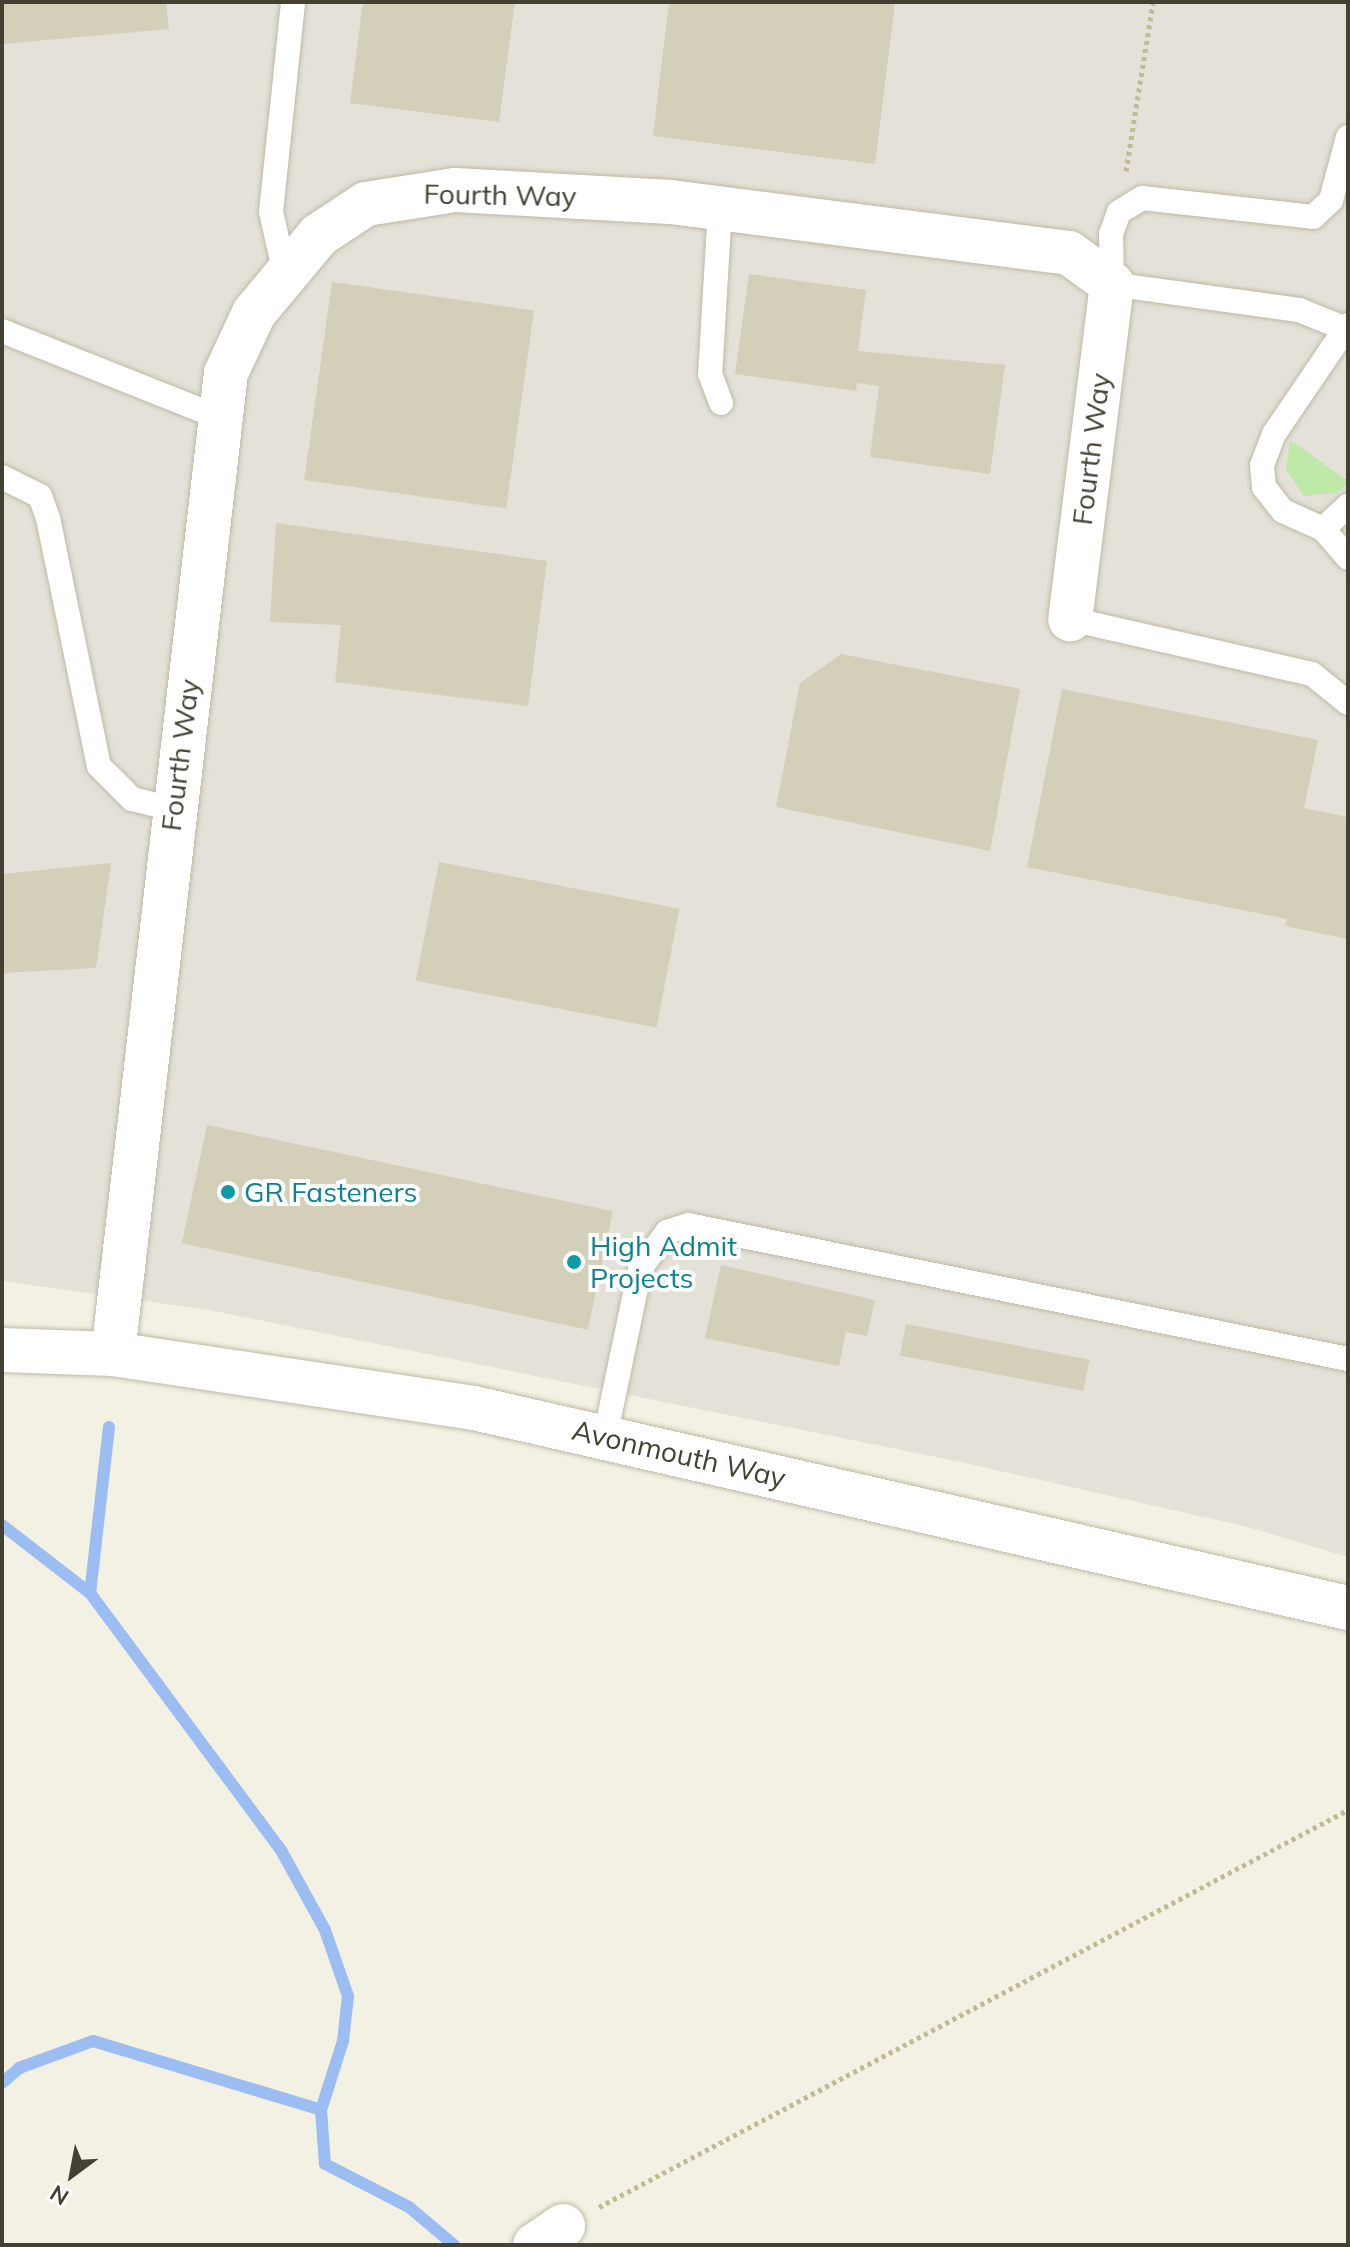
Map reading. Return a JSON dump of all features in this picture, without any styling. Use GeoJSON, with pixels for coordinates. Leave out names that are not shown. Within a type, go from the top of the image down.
{"type":"FeatureCollection","features":[{"type":"Feature","properties":{"kind":"street","name":"Fourth Way"},"geometry":{"type":"LineString","coordinates":[[113,1354],[173,809],[226,373],[284,269],[366,204],[407,193],[455,190],[720,208],[1069,253],[1112,284],[1070,619]]}},
{"type":"Feature","properties":{"kind":"street","name":"Avonmouth Way"},"geometry":{"type":"LineString","coordinates":[[2,1350],[113,1354],[474,1408],[1348,1608]]}},
{"type":"Feature","properties":{"kind":"lane"},"geometry":{"type":"LineString","coordinates":[[284,269],[271,212],[293,2]]}},
{"type":"Feature","properties":{"kind":"lane"},"geometry":{"type":"LineString","coordinates":[[1348,137],[1346,166],[1325,210],[1306,219],[1142,198],[1119,212],[1112,284],[1299,310],[1344,326],[1262,465],[1264,487],[1283,511],[1323,529],[1348,558]]}},
{"type":"Feature","properties":{"kind":"lane"},"geometry":{"type":"LineString","coordinates":[[720,208],[710,374],[721,403]]}},
{"type":"Feature","properties":{"kind":"lane"},"geometry":{"type":"LineString","coordinates":[[2,331],[221,418]]}},
{"type":"Feature","properties":{"kind":"lane"},"geometry":{"type":"LineString","coordinates":[[2,477],[40,496],[48,518],[99,766],[132,799],[173,809]]}},
{"type":"Feature","properties":{"kind":"lane"},"geometry":{"type":"LineString","coordinates":[[1323,529],[1348,506]]}},
{"type":"Feature","properties":{"kind":"lane"},"geometry":{"type":"LineString","coordinates":[[1070,619],[1312,674],[1348,703]]}},
{"type":"Feature","properties":{"kind":"lane"},"geometry":{"type":"LineString","coordinates":[[605,1437],[640,1269],[667,1232],[688,1225],[1348,1359]]}},
{"type":"Feature","properties":{"kind":"path"},"geometry":{"type":"LineString","coordinates":[[1119,212],[1153,2]]}},
{"type":"Feature","properties":{"kind":"path"},"geometry":{"type":"LineString","coordinates":[[549,2235],[1348,1810]]}},
{"type":"Feature","properties":{"kind":"shaded area"},"geometry":{"type":"Polygon","coordinates":[[[2,2],[1348,2],[1348,1557],[1248,1527],[956,1461],[209,1310],[2,1281],[2,2]]]}},
{"type":"Feature","properties":{"kind":"green space"},"geometry":{"type":"Polygon","coordinates":[[[1290,440],[1348,484],[1337,493],[1304,496],[1286,470],[1290,440]]]}},
{"type":"Feature","properties":{"kind":"building"},"geometry":{"type":"Polygon","coordinates":[[[2,2],[166,2],[169,29],[2,44],[2,2]]]}},
{"type":"Feature","properties":{"kind":"building"},"geometry":{"type":"Polygon","coordinates":[[[363,2],[515,2],[499,122],[350,103],[363,2]]]}},
{"type":"Feature","properties":{"kind":"building"},"geometry":{"type":"Polygon","coordinates":[[[669,2],[895,2],[875,164],[653,136],[669,2]]]}},
{"type":"Feature","properties":{"kind":"building"},"geometry":{"type":"Polygon","coordinates":[[[749,274],[866,290],[858,351],[1005,365],[990,474],[870,457],[879,386],[857,383],[856,391],[735,374],[749,274]]]}},
{"type":"Feature","properties":{"kind":"building"},"geometry":{"type":"Polygon","coordinates":[[[332,282],[534,310],[506,508],[304,480],[332,282]]]}},
{"type":"Feature","properties":{"kind":"building"},"geometry":{"type":"Polygon","coordinates":[[[276,523],[547,561],[528,706],[335,682],[341,625],[270,622],[276,523]]]}},
{"type":"Feature","properties":{"kind":"building"},"geometry":{"type":"Polygon","coordinates":[[[841,654],[1020,689],[990,851],[776,807],[800,683],[841,654]]]}},
{"type":"Feature","properties":{"kind":"building"},"geometry":{"type":"Polygon","coordinates":[[[1062,689],[1318,740],[1304,808],[1348,817],[1348,939],[1285,926],[1287,919],[1027,867],[1062,689]]]}},
{"type":"Feature","properties":{"kind":"building"},"geometry":{"type":"Polygon","coordinates":[[[439,862],[679,909],[656,1028],[416,981],[439,862]]]}},
{"type":"Feature","properties":{"kind":"building"},"geometry":{"type":"Polygon","coordinates":[[[111,863],[96,968],[2,973],[2,874],[111,863]]]}},
{"type":"Feature","properties":{"kind":"building"},"geometry":{"type":"Polygon","coordinates":[[[207,1125],[613,1211],[588,1330],[182,1243],[207,1125]]]}},
{"type":"Feature","properties":{"kind":"building"},"geometry":{"type":"Polygon","coordinates":[[[721,1265],[875,1300],[867,1336],[846,1332],[839,1366],[705,1338],[721,1265]]]}},
{"type":"Feature","properties":{"kind":"building"},"geometry":{"type":"Polygon","coordinates":[[[906,1324],[1090,1360],[1083,1391],[900,1355],[906,1324]]]}},
{"type":"Feature","properties":{"kind":"waterway"},"geometry":{"type":"LineString","coordinates":[[109,1427],[90,1593],[282,1852],[325,1930],[348,1996],[343,2041],[321,2110],[325,2164],[409,2207],[454,2245]]}},
{"type":"Feature","properties":{"kind":"waterway"},"geometry":{"type":"LineString","coordinates":[[2,1525],[90,1593]]}},
{"type":"Feature","properties":{"kind":"waterway"},"geometry":{"type":"LineString","coordinates":[[2,2083],[19,2068],[93,2041],[321,2110]]}},
{"type":"Feature","properties":{"kind":"place","name":"GR Fasteners"},"geometry":{"type":"Point","coordinates":[228,1192]}},
{"type":"Feature","properties":{"kind":"place","name":"High Admit Projects"},"geometry":{"type":"Point","coordinates":[574,1262]}}]}
